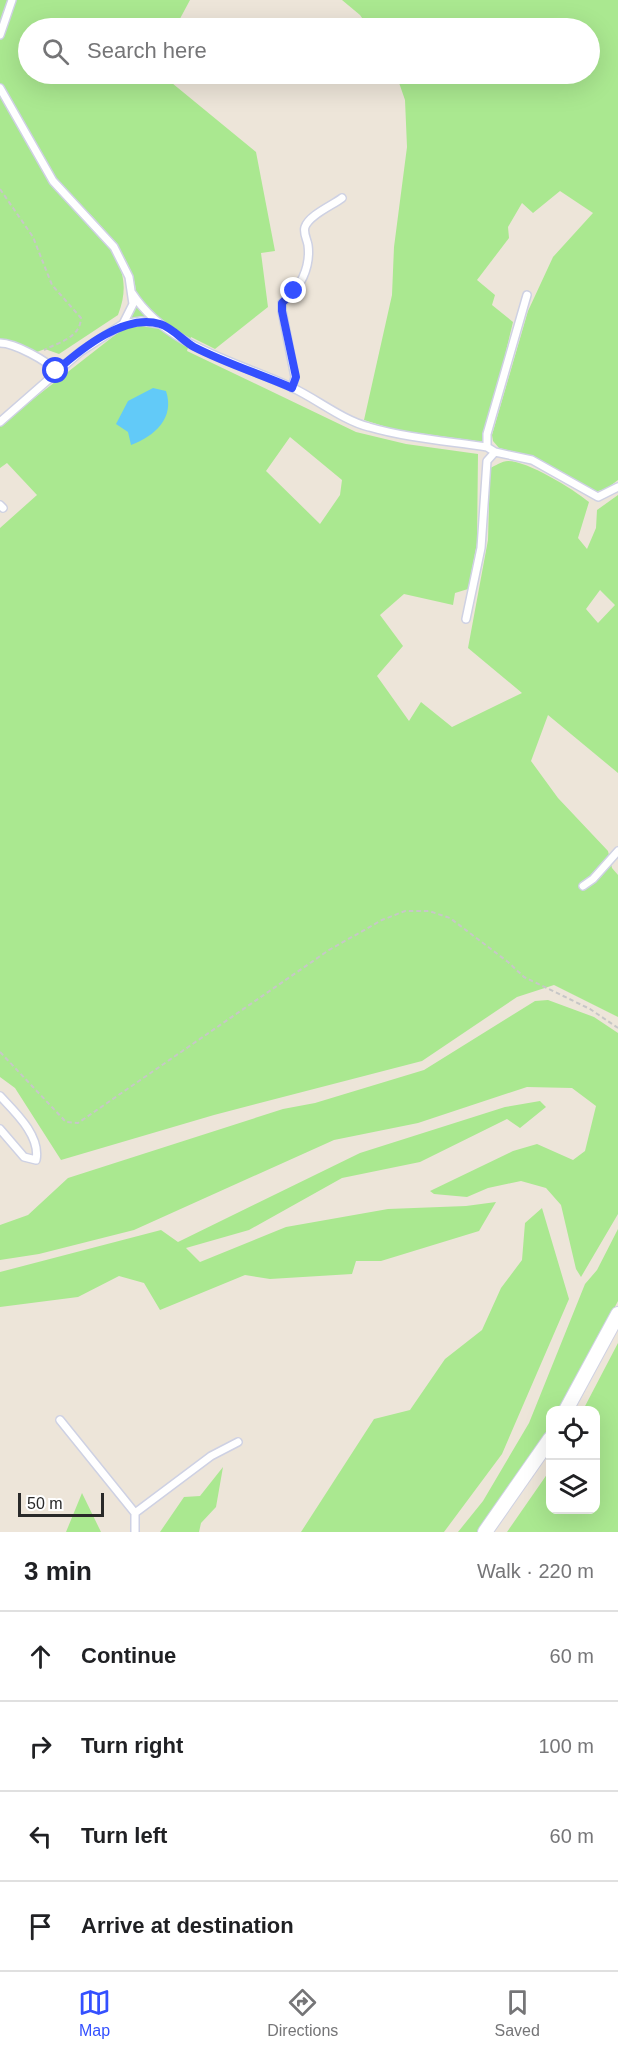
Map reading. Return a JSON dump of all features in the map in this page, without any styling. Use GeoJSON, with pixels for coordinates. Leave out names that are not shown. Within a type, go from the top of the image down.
{"type":"FeatureCollection","features":[{"type":"Feature","properties":{"kind":"street"},"geometry":{"type":"LineString","coordinates":[[568,1406],[618,1314]]}},
{"type":"Feature","properties":{"kind":"street"},"geometry":{"type":"LineString","coordinates":[[485,1532],[546,1445]]}},
{"type":"Feature","properties":{"kind":"lane"},"geometry":{"type":"LineString","coordinates":[[0,35],[12,0]]}},
{"type":"Feature","properties":{"kind":"lane"},"geometry":{"type":"LineString","coordinates":[[0,88],[53,181],[114,247],[129,277],[132,293],[133,304],[123,324]]}},
{"type":"Feature","properties":{"kind":"lane"},"geometry":{"type":"LineString","coordinates":[[292,388],[296,377],[282,303],[290,298],[307,271],[309,260],[305,233],[308,221],[342,198]]}},
{"type":"Feature","properties":{"kind":"lane"},"geometry":{"type":"LineString","coordinates":[[132,293],[144,311],[194,347],[292,388],[365,426],[396,435],[487,447],[495,452],[532,460],[598,497],[618,487]]}},
{"type":"Feature","properties":{"kind":"lane"},"geometry":{"type":"LineString","coordinates":[[487,447],[487,434],[527,295]]}},
{"type":"Feature","properties":{"kind":"lane"},"geometry":{"type":"LineString","coordinates":[[0,422],[80,351],[123,324],[141,321],[162,324]]}},
{"type":"Feature","properties":{"kind":"lane"},"geometry":{"type":"LineString","coordinates":[[0,343],[23,350],[50,364],[56,371]]}},
{"type":"Feature","properties":{"kind":"lane"},"geometry":{"type":"LineString","coordinates":[[466,619],[481,548],[487,461],[495,452]]}},
{"type":"Feature","properties":{"kind":"lane"},"geometry":{"type":"LineString","coordinates":[[583,886],[593,879],[618,851]]}},
{"type":"Feature","properties":{"kind":"lane"},"geometry":{"type":"LineString","coordinates":[[0,1096],[31,1132],[38,1153],[36,1160],[24,1157],[0,1129]]}},
{"type":"Feature","properties":{"kind":"lane"},"geometry":{"type":"LineString","coordinates":[[60,1420],[135,1513],[135,1532]]}},
{"type":"Feature","properties":{"kind":"lane"},"geometry":{"type":"LineString","coordinates":[[135,1513],[211,1456],[238,1442]]}},
{"type":"Feature","properties":{"kind":"path"},"geometry":{"type":"LineString","coordinates":[[0,189],[33,237],[52,285],[81,318],[81,326],[74,335],[38,353],[38,359]]}},
{"type":"Feature","properties":{"kind":"path"},"geometry":{"type":"LineString","coordinates":[[0,1052],[66,1122],[78,1123],[329,950],[382,920],[405,911],[429,911],[450,918],[524,977],[590,1009],[618,1028]]}},
{"type":"Feature","properties":{"kind":"green space"},"geometry":{"type":"Polygon","coordinates":[[[0,0],[190,0],[180,18],[18,18],[18,84],[173,84],[256,152],[275,251],[261,253],[268,307],[215,349],[191,337],[187,351],[356,432],[406,444],[478,454],[477,543],[468,589],[455,593],[453,605],[404,594],[380,615],[403,646],[377,676],[409,721],[421,702],[452,727],[522,693],[468,648],[488,540],[490,468],[508,461],[517,462],[562,483],[589,502],[578,538],[587,549],[596,528],[597,510],[618,495],[618,773],[548,715],[531,761],[558,798],[608,851],[612,868],[618,875],[618,1017],[554,985],[517,997],[422,1061],[214,1115],[61,1160],[15,1088],[0,1077],[0,528],[37,495],[7,463],[0,468],[0,425],[124,328],[133,313],[136,298],[135,283],[130,268],[112,239],[90,214],[120,266],[124,284],[122,304],[118,315],[59,354],[45,349],[34,353],[0,339],[0,0]],[[290,437],[266,471],[320,524],[340,495],[342,480],[290,437]],[[600,590],[586,609],[598,623],[615,605],[600,590]]]}},
{"type":"Feature","properties":{"kind":"green space"},"geometry":{"type":"Polygon","coordinates":[[[342,0],[618,0],[618,480],[606,489],[594,492],[532,456],[499,448],[493,441],[492,435],[528,311],[553,257],[593,213],[560,191],[533,213],[522,203],[508,227],[509,238],[477,280],[495,295],[492,305],[513,322],[484,442],[396,430],[364,420],[392,295],[394,247],[407,147],[405,100],[399,84],[600,84],[600,18],[362,18],[342,0]]]}},
{"type":"Feature","properties":{"kind":"green space"},"geometry":{"type":"Polygon","coordinates":[[[548,1000],[594,1017],[618,1033],[618,1214],[581,1277],[576,1269],[561,1205],[546,1188],[521,1181],[488,1188],[467,1197],[434,1194],[430,1191],[513,1151],[537,1144],[573,1160],[585,1151],[596,1106],[572,1088],[527,1087],[418,1123],[334,1140],[134,1230],[39,1254],[0,1260],[0,1225],[28,1215],[68,1178],[283,1109],[315,1103],[424,1070],[535,1001],[548,1000]]]}},
{"type":"Feature","properties":{"kind":"green space"},"geometry":{"type":"Polygon","coordinates":[[[540,1101],[546,1107],[520,1128],[507,1119],[420,1162],[342,1178],[249,1230],[186,1248],[200,1262],[286,1227],[388,1209],[466,1206],[496,1202],[479,1231],[381,1261],[356,1261],[352,1274],[270,1279],[245,1275],[160,1310],[144,1283],[119,1276],[78,1297],[0,1307],[0,1272],[161,1230],[178,1242],[360,1153],[505,1107],[540,1101]]]}},
{"type":"Feature","properties":{"kind":"green space"},"geometry":{"type":"Polygon","coordinates":[[[542,1208],[569,1299],[502,1454],[444,1532],[301,1532],[374,1419],[410,1410],[445,1359],[482,1330],[501,1288],[522,1260],[525,1223],[542,1208]]]}},
{"type":"Feature","properties":{"kind":"green space"},"geometry":{"type":"Polygon","coordinates":[[[618,1229],[618,1301],[562,1406],[546,1406],[546,1436],[541,1446],[478,1532],[458,1532],[483,1501],[529,1423],[585,1284],[597,1270],[618,1229]]]}},
{"type":"Feature","properties":{"kind":"green space"},"geometry":{"type":"Polygon","coordinates":[[[618,1343],[618,1532],[507,1532],[546,1476],[546,1514],[600,1514],[600,1406],[585,1406],[618,1343]]]}},
{"type":"Feature","properties":{"kind":"green space"},"geometry":{"type":"Polygon","coordinates":[[[223,1467],[216,1507],[201,1523],[199,1532],[160,1532],[184,1497],[200,1496],[223,1467]]]}},
{"type":"Feature","properties":{"kind":"green space"},"geometry":{"type":"Polygon","coordinates":[[[82,1493],[101,1532],[66,1532],[82,1493]]]}},
{"type":"Feature","properties":{"kind":"water"},"geometry":{"type":"Polygon","coordinates":[[[153,388],[166,391],[168,410],[165,418],[148,437],[131,445],[128,432],[116,424],[128,401],[153,388]]]}},
{"type":"Feature","properties":{"kind":"route"},"geometry":{"type":"LineString","coordinates":[[56,371],[80,351],[123,324],[141,321],[162,324],[194,347],[292,388],[296,377],[282,303],[290,298],[294,291]]}}]}
